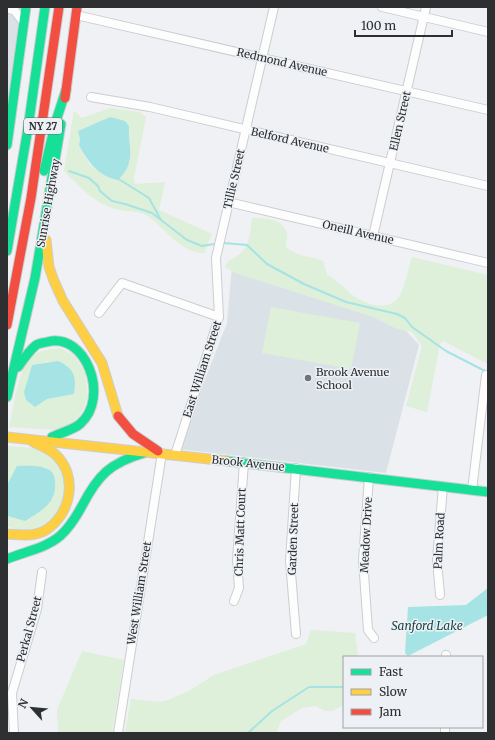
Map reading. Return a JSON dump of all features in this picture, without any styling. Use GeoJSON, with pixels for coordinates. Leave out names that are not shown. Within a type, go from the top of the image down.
{"type":"FeatureCollection","features":[{"type":"Feature","properties":{"kind":"main road"},"geometry":{"type":"LineString","coordinates":[[7,145],[26,7]]}},
{"type":"Feature","properties":{"kind":"main road","name":"NY 27"},"geometry":{"type":"LineString","coordinates":[[7,251],[28,128],[44,7]]}},
{"type":"Feature","properties":{"kind":"main road","name":"Sunrise Highway"},"geometry":{"type":"LineString","coordinates":[[7,325],[43,128],[59,7]]}},
{"type":"Feature","properties":{"kind":"main road","name":"Sunrise Highway"},"geometry":{"type":"LineString","coordinates":[[7,397],[28,310],[45,226],[77,11]]}},
{"type":"Feature","properties":{"kind":"main road"},"geometry":{"type":"LineString","coordinates":[[23,244],[39,196],[56,121],[66,90]]}},
{"type":"Feature","properties":{"kind":"main road"},"geometry":{"type":"LineString","coordinates":[[45,226],[48,260],[54,281],[63,300],[102,363],[120,419],[133,434],[162,453]]}},
{"type":"Feature","properties":{"kind":"main road"},"geometry":{"type":"LineString","coordinates":[[10,383],[25,355],[32,347],[43,341],[55,340],[67,343],[77,350],[88,363],[92,370],[94,384],[94,398],[89,411],[80,424],[71,431],[43,439]]}},
{"type":"Feature","properties":{"kind":"main road"},"geometry":{"type":"LineString","coordinates":[[7,534],[28,537],[49,528],[60,518],[65,510],[70,491],[68,473],[58,455],[45,446],[11,437]]}},
{"type":"Feature","properties":{"kind":"main road","name":"Brook Avenue"},"geometry":{"type":"LineString","coordinates":[[11,437],[43,439],[244,462],[488,492]]}},
{"type":"Feature","properties":{"kind":"main road"},"geometry":{"type":"LineString","coordinates":[[7,559],[43,546],[57,538],[73,522],[93,485],[104,472],[117,462],[148,452]]}},
{"type":"Feature","properties":{"kind":"street","name":"Tillie Street"},"geometry":{"type":"LineString","coordinates":[[216,258],[274,7]]}},
{"type":"Feature","properties":{"kind":"street"},"geometry":{"type":"LineString","coordinates":[[382,7],[488,32]]}},
{"type":"Feature","properties":{"kind":"street","name":"Ellen Street"},"geometry":{"type":"LineString","coordinates":[[373,236],[426,7]]}},
{"type":"Feature","properties":{"kind":"street"},"geometry":{"type":"LineString","coordinates":[[7,8],[15,11],[24,23]]}},
{"type":"Feature","properties":{"kind":"street","name":"Redmond Avenue"},"geometry":{"type":"LineString","coordinates":[[77,11],[262,58],[488,110]]}},
{"type":"Feature","properties":{"kind":"street","name":"Belford Avenue"},"geometry":{"type":"LineString","coordinates":[[91,97],[150,107],[488,186]]}},
{"type":"Feature","properties":{"kind":"street","name":"Oneill Avenue"},"geometry":{"type":"LineString","coordinates":[[228,202],[488,263]]}},
{"type":"Feature","properties":{"kind":"street","name":"East William Street"},"geometry":{"type":"LineString","coordinates":[[175,455],[219,317],[216,258]]}},
{"type":"Feature","properties":{"kind":"street"},"geometry":{"type":"LineString","coordinates":[[99,313],[122,284],[219,317]]}},
{"type":"Feature","properties":{"kind":"street"},"geometry":{"type":"LineString","coordinates":[[472,490],[486,375]]}},
{"type":"Feature","properties":{"kind":"street","name":"West William Street"},"geometry":{"type":"LineString","coordinates":[[118,733],[162,453]]}},
{"type":"Feature","properties":{"kind":"street","name":"Chris Matt Court"},"geometry":{"type":"LineString","coordinates":[[234,601],[239,588],[237,560],[244,462]]}},
{"type":"Feature","properties":{"kind":"street","name":"Garden Street"},"geometry":{"type":"LineString","coordinates":[[296,468],[290,561],[296,634]]}},
{"type":"Feature","properties":{"kind":"street","name":"Meadow Drive"},"geometry":{"type":"LineString","coordinates":[[369,477],[363,560],[368,630],[374,638]]}},
{"type":"Feature","properties":{"kind":"street","name":"Palm Road"},"geometry":{"type":"LineString","coordinates":[[440,595],[436,560],[443,486]]}},
{"type":"Feature","properties":{"kind":"street","name":"Perkal Street"},"geometry":{"type":"LineString","coordinates":[[14,733],[12,693],[37,609],[42,572]]}},
{"type":"Feature","properties":{"kind":"shaded area"},"geometry":{"type":"Polygon","coordinates":[[[7,7],[26,7],[7,145],[7,7]]]}},
{"type":"Feature","properties":{"kind":"shaded area","name":"Brook Avenue School"},"geometry":{"type":"Polygon","coordinates":[[[232,266],[399,323],[419,345],[386,473],[178,449],[227,323],[232,266]]]}},
{"type":"Feature","properties":{"kind":"green space"},"geometry":{"type":"Polygon","coordinates":[[[110,108],[139,112],[146,117],[134,178],[135,184],[165,182],[159,210],[212,234],[204,253],[187,249],[146,215],[138,212],[108,207],[101,203],[87,193],[64,171],[74,111],[82,118],[110,108]],[[110,117],[78,131],[80,139],[79,145],[89,164],[104,175],[130,163],[129,126],[110,117]]]}},
{"type":"Feature","properties":{"kind":"green space"},"geometry":{"type":"Polygon","coordinates":[[[252,218],[262,218],[278,222],[285,229],[287,234],[286,247],[300,255],[323,261],[327,275],[356,298],[369,304],[383,306],[395,301],[400,295],[404,286],[412,257],[488,275],[488,364],[443,341],[440,344],[427,412],[406,406],[422,346],[412,332],[397,329],[373,317],[235,273],[225,267],[230,260],[241,253],[247,245],[250,236],[252,218]]]}},
{"type":"Feature","properties":{"kind":"green space"},"geometry":{"type":"Polygon","coordinates":[[[271,307],[360,323],[351,369],[262,353],[271,307]]]}},
{"type":"Feature","properties":{"kind":"green space"},"geometry":{"type":"Polygon","coordinates":[[[60,348],[75,356],[85,373],[88,395],[83,410],[71,426],[56,430],[9,427],[19,380],[26,363],[37,353],[45,350],[60,348]],[[48,362],[32,365],[26,387],[26,400],[35,406],[47,399],[74,394],[48,362]]]}},
{"type":"Feature","properties":{"kind":"green space"},"geometry":{"type":"Polygon","coordinates":[[[7,446],[35,448],[47,452],[67,474],[66,499],[58,513],[41,526],[21,532],[7,526],[7,446]]]}},
{"type":"Feature","properties":{"kind":"green space"},"geometry":{"type":"Polygon","coordinates":[[[311,630],[355,633],[358,656],[343,656],[343,706],[332,711],[325,711],[316,706],[302,708],[281,721],[276,733],[125,733],[131,699],[160,702],[168,700],[189,691],[214,675],[306,644],[311,630]]]}},
{"type":"Feature","properties":{"kind":"green space"},"geometry":{"type":"Polygon","coordinates":[[[82,651],[124,660],[112,733],[58,733],[57,710],[82,651]]]}},
{"type":"Feature","properties":{"kind":"water"},"geometry":{"type":"Polygon","coordinates":[[[110,117],[125,121],[129,126],[130,161],[128,167],[118,180],[99,172],[86,157],[79,145],[80,139],[78,131],[110,117]]]}},
{"type":"Feature","properties":{"kind":"water"},"geometry":{"type":"Polygon","coordinates":[[[58,361],[68,367],[73,374],[75,383],[74,394],[47,399],[35,407],[26,400],[24,392],[32,365],[58,361]]]}},
{"type":"Feature","properties":{"kind":"water"},"geometry":{"type":"Polygon","coordinates":[[[17,466],[35,466],[45,468],[51,471],[55,479],[55,489],[51,501],[42,510],[25,521],[8,516],[7,514],[7,485],[17,466]]]}},
{"type":"Feature","properties":{"kind":"water","name":"Sanford Lake"},"geometry":{"type":"Polygon","coordinates":[[[488,588],[488,615],[408,656],[405,653],[408,607],[466,605],[488,588]]]}},
{"type":"Feature","properties":{"kind":"waterway"},"geometry":{"type":"LineString","coordinates":[[69,171],[89,178],[98,186],[100,191],[112,201],[152,213],[187,240],[202,246],[214,244]]}},
{"type":"Feature","properties":{"kind":"waterway"},"geometry":{"type":"LineString","coordinates":[[117,178],[149,198],[161,220]]}},
{"type":"Feature","properties":{"kind":"waterway"},"geometry":{"type":"LineString","coordinates":[[224,243],[247,245],[267,264],[304,284],[346,302],[397,314],[405,318],[412,327],[446,351],[487,372]]}},
{"type":"Feature","properties":{"kind":"waterway"},"geometry":{"type":"LineString","coordinates":[[248,733],[272,711],[309,687],[343,687]]}},
{"type":"Feature","properties":{"kind":"traffic: fast"},"geometry":{"type":"LineString","coordinates":[[7,145],[26,7]]}},
{"type":"Feature","properties":{"kind":"traffic: fast"},"geometry":{"type":"LineString","coordinates":[[7,251],[28,128],[45,7]]}},
{"type":"Feature","properties":{"kind":"traffic: fast"},"geometry":{"type":"LineString","coordinates":[[44,171],[56,121],[66,90]]}},
{"type":"Feature","properties":{"kind":"traffic: fast"},"geometry":{"type":"LineString","coordinates":[[7,397],[35,278],[61,124]]}},
{"type":"Feature","properties":{"kind":"traffic: fast"},"geometry":{"type":"LineString","coordinates":[[18,367],[36,345],[47,342],[61,341],[73,346],[82,356],[89,369],[93,383],[93,398],[89,412],[80,424],[70,430],[52,437]]}},
{"type":"Feature","properties":{"kind":"traffic: fast"},"geometry":{"type":"LineString","coordinates":[[7,559],[42,547],[60,536],[75,518],[94,486],[106,472],[122,461],[144,453]]}},
{"type":"Feature","properties":{"kind":"traffic: fast"},"geometry":{"type":"LineString","coordinates":[[227,461],[488,492]]}},
{"type":"Feature","properties":{"kind":"traffic: slow"},"geometry":{"type":"LineString","coordinates":[[46,240],[49,267],[54,281],[63,301],[102,363],[118,416]]}},
{"type":"Feature","properties":{"kind":"traffic: slow"},"geometry":{"type":"LineString","coordinates":[[7,437],[227,461]]}},
{"type":"Feature","properties":{"kind":"traffic: slow"},"geometry":{"type":"LineString","coordinates":[[7,534],[32,535],[46,530],[55,523],[62,514],[69,494],[67,472],[62,463],[53,452],[33,442]]}},
{"type":"Feature","properties":{"kind":"traffic: jam"},"geometry":{"type":"LineString","coordinates":[[7,325],[31,198],[59,7]]}},
{"type":"Feature","properties":{"kind":"traffic: jam"},"geometry":{"type":"LineString","coordinates":[[65,98],[77,7]]}},
{"type":"Feature","properties":{"kind":"traffic: jam"},"geometry":{"type":"LineString","coordinates":[[118,416],[133,434],[158,451]]}},
{"type":"Feature","properties":{"kind":"place","name":"Brook Avenue School"},"geometry":{"type":"Point","coordinates":[308,378]}}]}
